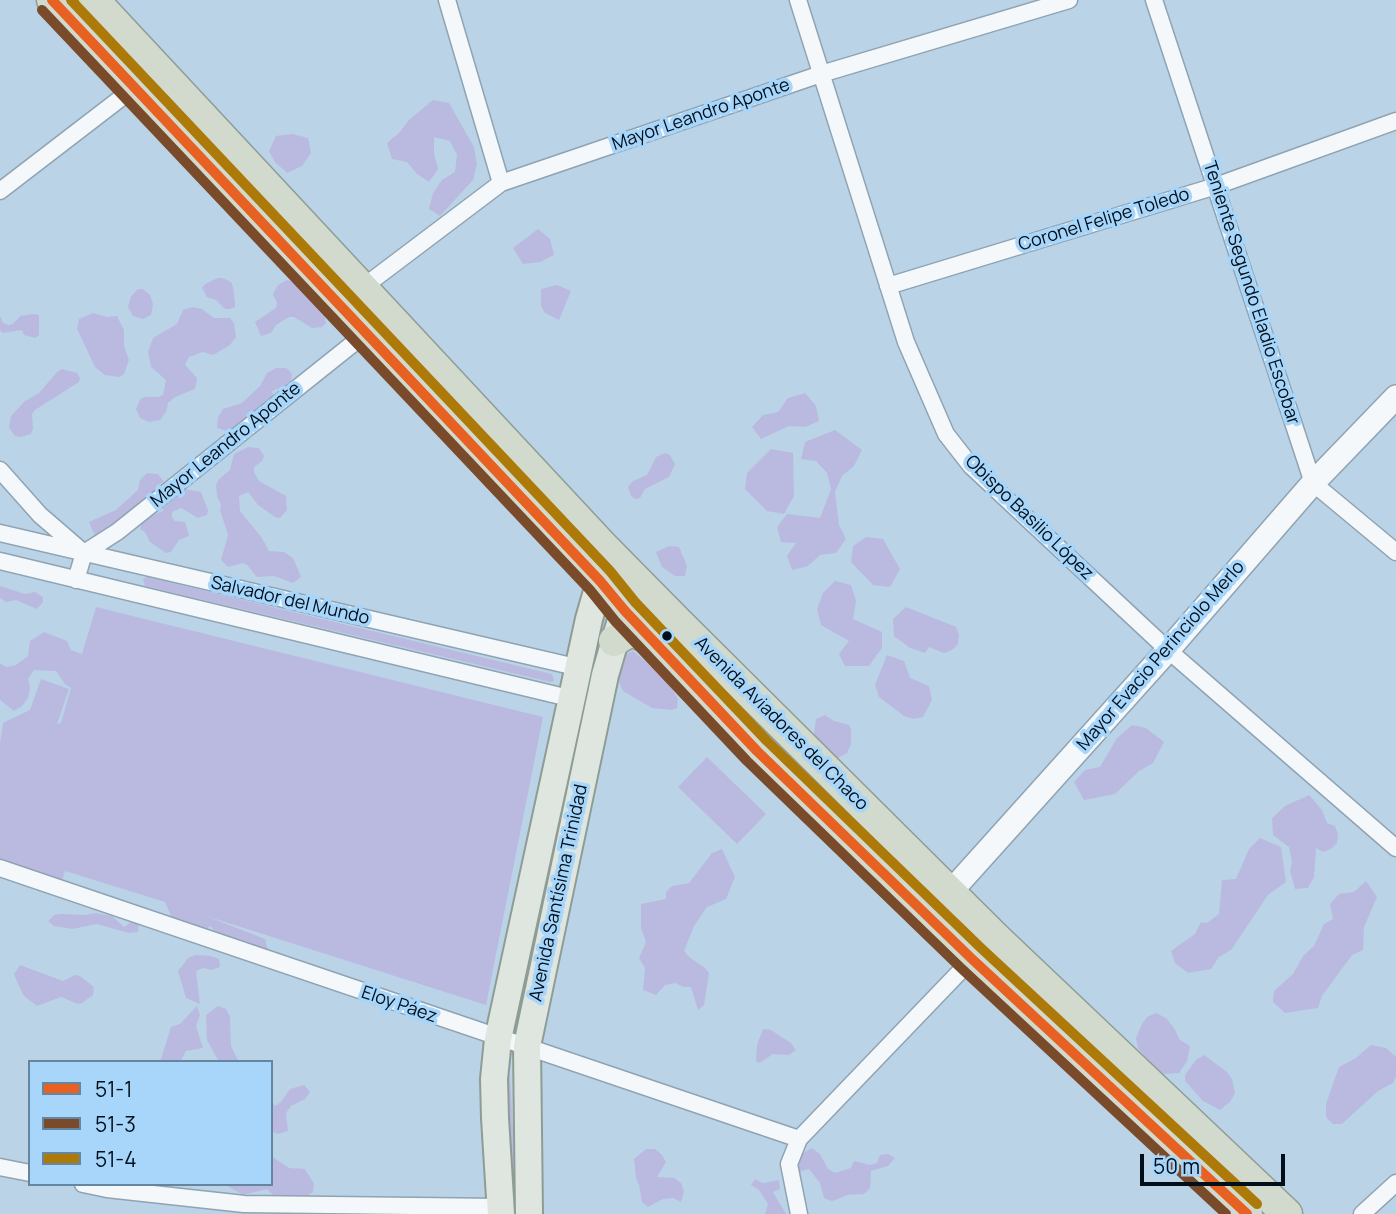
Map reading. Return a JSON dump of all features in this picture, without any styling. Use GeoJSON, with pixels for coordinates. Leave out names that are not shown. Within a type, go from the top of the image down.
{"type":"FeatureCollection","features":[{"type":"Feature","properties":{"kind":"highway","name":"Avenida Aviadores del Chaco"},"geometry":{"type":"LineString","coordinates":[[52,0],[757,751],[829,823],[972,959],[1250,1204],[1287,1214]]}},
{"type":"Feature","properties":{"kind":"highway","name":"Avenida Aviadores del Chaco"},"geometry":{"type":"LineString","coordinates":[[94,0],[636,579],[950,893],[1250,1204]]}},
{"type":"Feature","properties":{"kind":"highway"},"geometry":{"type":"LineString","coordinates":[[614,641],[631,631],[653,640]]}},
{"type":"Feature","properties":{"kind":"main road","name":"Avenida Santísima Trinidad"},"geometry":{"type":"LineString","coordinates":[[529,1214],[527,1046],[614,641],[636,579]]}},
{"type":"Feature","properties":{"kind":"main road","name":"Avenida Santísima Trinidad"},"geometry":{"type":"LineString","coordinates":[[500,1210],[494,1079],[498,1039],[600,581]]}},
{"type":"Feature","properties":{"kind":"street"},"geometry":{"type":"LineString","coordinates":[[447,0],[500,183]]}},
{"type":"Feature","properties":{"kind":"street","name":"Obispo Basilio López"},"geometry":{"type":"LineString","coordinates":[[798,0],[906,342],[946,434],[971,466],[1168,650],[1396,848]]}},
{"type":"Feature","properties":{"kind":"street","name":"Mayor Leandro Aponte"},"geometry":{"type":"LineString","coordinates":[[362,288],[500,183],[821,74],[1069,0]]}},
{"type":"Feature","properties":{"kind":"street","name":"Teniente Segundo Eladio Escobar"},"geometry":{"type":"LineString","coordinates":[[1154,0],[1313,482]]}},
{"type":"Feature","properties":{"kind":"street"},"geometry":{"type":"LineString","coordinates":[[0,191],[134,88]]}},
{"type":"Feature","properties":{"kind":"street","name":"Coronel Felipe Toledo"},"geometry":{"type":"LineString","coordinates":[[888,286],[1216,186],[1396,121]]}},
{"type":"Feature","properties":{"kind":"street","name":"Mayor Leandro Aponte"},"geometry":{"type":"LineString","coordinates":[[84,553],[117,532],[365,334]]}},
{"type":"Feature","properties":{"kind":"street","name":"Mayor Evacio Perinciolo Merlo"},"geometry":{"type":"LineString","coordinates":[[928,916],[1168,650],[1313,482],[1396,397]]}},
{"type":"Feature","properties":{"kind":"street"},"geometry":{"type":"LineString","coordinates":[[0,470],[40,515],[84,553],[76,580]]}},
{"type":"Feature","properties":{"kind":"street"},"geometry":{"type":"LineString","coordinates":[[1313,482],[1396,552]]}},
{"type":"Feature","properties":{"kind":"street","name":"Salvador del Mundo"},"geometry":{"type":"LineString","coordinates":[[0,533],[580,668]]}},
{"type":"Feature","properties":{"kind":"street","name":"Salvador del Mundo"},"geometry":{"type":"LineString","coordinates":[[0,561],[573,699]]}},
{"type":"Feature","properties":{"kind":"street","name":"Eloy Páez"},"geometry":{"type":"LineString","coordinates":[[0,868],[799,1139]]}},
{"type":"Feature","properties":{"kind":"street"},"geometry":{"type":"LineString","coordinates":[[799,1214],[789,1164],[799,1139],[972,959]]}},
{"type":"Feature","properties":{"kind":"street"},"geometry":{"type":"LineString","coordinates":[[0,1167],[28,1173]]}},
{"type":"Feature","properties":{"kind":"street"},"geometry":{"type":"LineString","coordinates":[[1362,1214],[1396,1183]]}},
{"type":"Feature","properties":{"kind":"street"},"geometry":{"type":"LineString","coordinates":[[93,1186],[244,1204],[500,1210]]}},
{"type":"Feature","properties":{"kind":"shaded area"},"geometry":{"type":"Polygon","coordinates":[[[433,100],[449,103],[474,147],[477,164],[473,180],[440,216],[429,209],[433,193],[442,180],[455,172],[457,155],[450,141],[434,137],[434,154],[438,169],[429,182],[417,174],[407,162],[392,159],[387,143],[433,100]]]}},
{"type":"Feature","properties":{"kind":"shaded area"},"geometry":{"type":"Polygon","coordinates":[[[292,134],[308,138],[311,153],[302,166],[287,173],[275,162],[269,151],[276,136],[292,134]]]}},
{"type":"Feature","properties":{"kind":"shaded area"},"geometry":{"type":"Polygon","coordinates":[[[538,229],[550,239],[554,255],[540,262],[523,264],[513,248],[538,229]]]}},
{"type":"Feature","properties":{"kind":"shaded area"},"geometry":{"type":"Polygon","coordinates":[[[218,278],[231,282],[235,307],[225,309],[216,300],[207,297],[202,288],[218,278]]]}},
{"type":"Feature","properties":{"kind":"shaded area"},"geometry":{"type":"Polygon","coordinates":[[[287,280],[311,287],[311,297],[324,313],[326,323],[322,327],[312,328],[294,317],[289,317],[276,325],[271,333],[261,336],[255,322],[276,308],[273,294],[278,285],[287,280]]]}},
{"type":"Feature","properties":{"kind":"shaded area"},"geometry":{"type":"Polygon","coordinates":[[[557,285],[571,291],[559,320],[545,313],[541,306],[541,289],[557,285]]]}},
{"type":"Feature","properties":{"kind":"shaded area"},"geometry":{"type":"Polygon","coordinates":[[[138,289],[143,289],[150,295],[153,304],[151,315],[143,319],[133,316],[128,307],[131,296],[138,289]]]}},
{"type":"Feature","properties":{"kind":"shaded area"},"geometry":{"type":"Polygon","coordinates":[[[192,307],[202,309],[214,318],[230,318],[234,323],[236,337],[230,345],[213,355],[203,352],[189,357],[185,365],[197,378],[195,389],[175,397],[168,403],[160,420],[149,422],[140,418],[136,409],[144,397],[163,395],[166,380],[151,367],[148,352],[153,338],[177,324],[183,310],[192,307]]]}},
{"type":"Feature","properties":{"kind":"shaded area"},"geometry":{"type":"Polygon","coordinates":[[[93,313],[107,317],[117,316],[124,330],[124,346],[129,360],[124,374],[120,377],[105,375],[95,367],[77,329],[79,319],[93,313]]]}},
{"type":"Feature","properties":{"kind":"shaded area"},"geometry":{"type":"Polygon","coordinates":[[[39,315],[39,335],[35,338],[24,335],[22,330],[3,333],[0,330],[0,316],[3,323],[8,325],[13,324],[20,316],[39,315]]]}},
{"type":"Feature","properties":{"kind":"shaded area"},"geometry":{"type":"Polygon","coordinates":[[[276,368],[290,371],[290,384],[272,391],[274,399],[251,417],[247,415],[242,424],[237,425],[231,432],[217,428],[218,417],[223,409],[242,403],[260,386],[267,373],[276,368]]]}},
{"type":"Feature","properties":{"kind":"shaded area"},"geometry":{"type":"Polygon","coordinates":[[[62,369],[77,373],[79,382],[35,410],[32,414],[31,434],[15,436],[9,428],[11,416],[62,369]]]}},
{"type":"Feature","properties":{"kind":"shaded area"},"geometry":{"type":"Polygon","coordinates":[[[805,393],[816,406],[819,421],[805,427],[789,426],[761,439],[752,427],[763,415],[778,412],[788,398],[805,393]]]}},
{"type":"Feature","properties":{"kind":"shaded area"},"geometry":{"type":"Polygon","coordinates":[[[835,430],[862,450],[854,466],[842,476],[835,492],[839,525],[846,539],[836,553],[820,555],[808,566],[792,570],[787,556],[796,543],[781,542],[777,527],[787,514],[820,518],[831,489],[827,473],[816,461],[801,459],[805,442],[835,430]]]}},
{"type":"Feature","properties":{"kind":"shaded area"},"geometry":{"type":"Polygon","coordinates":[[[248,447],[259,448],[264,456],[254,467],[254,472],[259,481],[286,496],[287,510],[280,518],[275,517],[258,505],[248,492],[239,496],[240,511],[269,551],[284,552],[293,558],[301,577],[293,583],[274,576],[257,577],[243,563],[228,567],[221,560],[228,535],[216,485],[230,470],[234,454],[248,447]]]}},
{"type":"Feature","properties":{"kind":"shaded area"},"geometry":{"type":"Polygon","coordinates":[[[771,449],[793,453],[794,496],[784,514],[767,511],[745,489],[747,473],[771,449]]]}},
{"type":"Feature","properties":{"kind":"shaded area"},"geometry":{"type":"Polygon","coordinates":[[[665,453],[670,455],[675,464],[669,477],[645,489],[640,498],[635,499],[628,487],[633,481],[647,475],[656,457],[665,453]]]}},
{"type":"Feature","properties":{"kind":"shaded area"},"geometry":{"type":"Polygon","coordinates":[[[147,473],[158,474],[164,482],[156,486],[156,496],[105,535],[95,536],[89,522],[116,510],[138,490],[140,480],[147,473]]]}},
{"type":"Feature","properties":{"kind":"shaded area"},"geometry":{"type":"Polygon","coordinates":[[[171,487],[201,492],[208,510],[207,515],[198,518],[181,508],[172,512],[175,521],[185,522],[189,536],[179,540],[171,552],[166,553],[150,542],[145,532],[140,529],[143,519],[163,511],[164,495],[171,487]]]}},
{"type":"Feature","properties":{"kind":"shaded area"},"geometry":{"type":"Polygon","coordinates":[[[866,537],[883,539],[900,569],[890,587],[873,585],[851,562],[853,546],[866,537]]]}},
{"type":"Feature","properties":{"kind":"shaded area"},"geometry":{"type":"Polygon","coordinates":[[[669,546],[679,547],[687,566],[685,576],[675,576],[662,567],[656,552],[669,546]]]}},
{"type":"Feature","properties":{"kind":"shaded area"},"geometry":{"type":"Polygon","coordinates":[[[147,577],[552,674],[554,681],[145,586],[143,579],[147,577]]]}},
{"type":"Feature","properties":{"kind":"shaded area"},"geometry":{"type":"Polygon","coordinates":[[[835,581],[851,585],[856,601],[853,619],[882,632],[882,648],[869,666],[845,666],[839,654],[849,641],[821,625],[817,609],[823,593],[835,581]]]}},
{"type":"Feature","properties":{"kind":"shaded area"},"geometry":{"type":"Polygon","coordinates":[[[0,586],[25,594],[35,592],[43,597],[43,602],[37,609],[16,600],[6,602],[0,598],[0,586]]]}},
{"type":"Feature","properties":{"kind":"shaded area"},"geometry":{"type":"Polygon","coordinates":[[[96,607],[543,717],[486,1005],[206,916],[265,939],[268,951],[222,944],[211,926],[202,931],[173,928],[165,902],[65,871],[61,883],[0,861],[0,744],[3,723],[30,710],[41,679],[69,689],[57,724],[61,723],[71,688],[56,671],[34,670],[28,679],[28,698],[14,711],[0,700],[0,663],[6,667],[16,665],[28,656],[30,641],[44,632],[67,641],[71,650],[82,654],[96,607]]]}},
{"type":"Feature","properties":{"kind":"shaded area"},"geometry":{"type":"Polygon","coordinates":[[[906,607],[956,627],[958,644],[944,653],[929,647],[925,653],[910,648],[894,636],[893,619],[906,607]]]}},
{"type":"Feature","properties":{"kind":"shaded area"},"geometry":{"type":"Polygon","coordinates":[[[602,618],[605,620],[518,1017],[515,1014],[602,618]]]}},
{"type":"Feature","properties":{"kind":"shaded area"},"geometry":{"type":"Polygon","coordinates":[[[670,632],[786,753],[921,884],[920,887],[917,888],[781,758],[666,633],[670,632]]]}},
{"type":"Feature","properties":{"kind":"shaded area"},"geometry":{"type":"Polygon","coordinates":[[[633,651],[667,680],[678,699],[677,708],[652,708],[623,691],[616,676],[626,654],[633,651]]]}},
{"type":"Feature","properties":{"kind":"shaded area"},"geometry":{"type":"Polygon","coordinates":[[[887,655],[904,661],[910,678],[929,686],[932,700],[923,717],[913,719],[904,716],[879,697],[875,685],[887,655]]]}},
{"type":"Feature","properties":{"kind":"shaded area"},"geometry":{"type":"Polygon","coordinates":[[[825,715],[849,725],[851,729],[851,744],[847,753],[838,758],[820,752],[814,734],[816,719],[825,715]]]}},
{"type":"Feature","properties":{"kind":"shaded area"},"geometry":{"type":"Polygon","coordinates":[[[1132,725],[1146,728],[1164,742],[1153,763],[1139,771],[1115,794],[1084,800],[1074,782],[1085,770],[1100,767],[1117,738],[1132,725]]]}},
{"type":"Feature","properties":{"kind":"shaded area"},"geometry":{"type":"Polygon","coordinates":[[[707,757],[766,814],[737,844],[678,787],[707,757]]]}},
{"type":"Feature","properties":{"kind":"shaded area"},"geometry":{"type":"Polygon","coordinates":[[[1309,795],[1322,810],[1327,823],[1335,826],[1337,843],[1323,852],[1316,848],[1314,877],[1308,888],[1295,889],[1290,871],[1292,862],[1289,847],[1273,835],[1272,818],[1285,806],[1309,795]]]}},
{"type":"Feature","properties":{"kind":"shaded area"},"geometry":{"type":"Polygon","coordinates":[[[1260,838],[1281,847],[1286,882],[1268,895],[1231,950],[1219,957],[1211,969],[1188,973],[1175,963],[1171,951],[1195,934],[1201,922],[1207,923],[1219,914],[1222,880],[1236,879],[1249,849],[1260,838]]]}},
{"type":"Feature","properties":{"kind":"shaded area"},"geometry":{"type":"Polygon","coordinates":[[[722,849],[735,877],[726,899],[707,907],[694,926],[684,951],[709,973],[704,1005],[698,1010],[691,987],[676,983],[665,985],[656,995],[643,990],[645,968],[639,958],[646,942],[641,928],[641,904],[666,899],[666,892],[672,886],[689,883],[712,853],[722,849]]]}},
{"type":"Feature","properties":{"kind":"shaded area"},"geometry":{"type":"Polygon","coordinates":[[[1366,881],[1377,897],[1364,927],[1363,950],[1352,955],[1322,996],[1318,1008],[1285,1013],[1273,1002],[1274,991],[1293,974],[1303,956],[1314,946],[1324,924],[1333,919],[1330,904],[1339,894],[1354,892],[1366,881]]]}},
{"type":"Feature","properties":{"kind":"shaded area"},"geometry":{"type":"Polygon","coordinates":[[[95,913],[112,916],[124,927],[131,922],[139,922],[138,932],[129,933],[97,924],[72,929],[54,926],[48,921],[54,915],[95,913]]]}},
{"type":"Feature","properties":{"kind":"shaded area"},"geometry":{"type":"Polygon","coordinates":[[[195,955],[219,959],[220,967],[196,971],[200,1004],[186,998],[178,971],[188,958],[195,955]]]}},
{"type":"Feature","properties":{"kind":"shaded area"},"geometry":{"type":"Polygon","coordinates":[[[20,965],[63,981],[75,975],[80,976],[94,987],[93,995],[78,1004],[61,997],[37,1006],[24,996],[18,984],[14,974],[20,965]]]}},
{"type":"Feature","properties":{"kind":"shaded area"},"geometry":{"type":"Polygon","coordinates":[[[197,1006],[200,1015],[196,1026],[203,1048],[186,1051],[181,1060],[161,1060],[171,1027],[180,1024],[197,1006]]]}},
{"type":"Feature","properties":{"kind":"shaded area"},"geometry":{"type":"Polygon","coordinates":[[[218,1006],[226,1009],[230,1017],[231,1046],[238,1060],[218,1060],[207,1040],[206,1015],[218,1006]]]}},
{"type":"Feature","properties":{"kind":"shaded area"},"geometry":{"type":"Polygon","coordinates":[[[1156,1013],[1166,1018],[1180,1040],[1190,1046],[1187,1061],[1179,1073],[1164,1074],[1156,1069],[1138,1048],[1136,1038],[1142,1024],[1147,1017],[1156,1013]]]}},
{"type":"Feature","properties":{"kind":"shaded area"},"geometry":{"type":"Polygon","coordinates":[[[763,1029],[771,1030],[791,1043],[796,1050],[789,1055],[773,1054],[759,1063],[756,1061],[757,1045],[763,1029]]]}},
{"type":"Feature","properties":{"kind":"shaded area"},"geometry":{"type":"Polygon","coordinates":[[[1371,1045],[1386,1048],[1396,1057],[1396,1076],[1393,1083],[1378,1091],[1342,1124],[1333,1124],[1326,1117],[1326,1104],[1339,1067],[1356,1058],[1371,1045]]]}},
{"type":"Feature","properties":{"kind":"shaded area"},"geometry":{"type":"Polygon","coordinates":[[[1204,1055],[1232,1079],[1235,1093],[1230,1102],[1220,1110],[1203,1101],[1185,1081],[1185,1075],[1190,1068],[1204,1055]]]}},
{"type":"Feature","properties":{"kind":"shaded area"},"geometry":{"type":"Polygon","coordinates":[[[508,1073],[518,1214],[513,1214],[505,1076],[508,1073]]]}},
{"type":"Feature","properties":{"kind":"shaded area"},"geometry":{"type":"Polygon","coordinates":[[[304,1085],[310,1092],[305,1099],[291,1106],[286,1113],[288,1131],[278,1134],[273,1132],[273,1103],[275,1106],[281,1102],[290,1089],[304,1085]]]}},
{"type":"Feature","properties":{"kind":"shaded area"},"geometry":{"type":"Polygon","coordinates":[[[812,1148],[820,1154],[828,1169],[835,1173],[851,1168],[854,1161],[870,1165],[877,1163],[880,1155],[888,1154],[895,1158],[888,1166],[871,1171],[870,1188],[864,1194],[848,1195],[832,1201],[824,1198],[820,1183],[809,1169],[801,1171],[798,1178],[793,1164],[812,1148]]]}},
{"type":"Feature","properties":{"kind":"shaded area"},"geometry":{"type":"Polygon","coordinates":[[[646,1149],[655,1149],[666,1162],[657,1177],[674,1178],[681,1183],[684,1191],[681,1202],[673,1198],[663,1199],[648,1207],[642,1202],[634,1159],[646,1149]]]}},
{"type":"Feature","properties":{"kind":"shaded area"},"geometry":{"type":"Polygon","coordinates":[[[273,1157],[289,1168],[305,1169],[314,1184],[313,1192],[305,1198],[284,1198],[273,1195],[267,1189],[243,1195],[227,1186],[273,1186],[273,1157]]]}},
{"type":"Feature","properties":{"kind":"shaded area"},"geometry":{"type":"Polygon","coordinates":[[[755,1179],[762,1183],[779,1180],[780,1189],[773,1192],[786,1214],[765,1214],[768,1204],[759,1190],[751,1185],[755,1179]]]}},
{"type":"Feature","properties":{"kind":"transit line","name":"51-1"},"geometry":{"type":"LineString","coordinates":[[52,0],[757,751],[972,959],[1247,1214]]}},
{"type":"Feature","properties":{"kind":"transit line","name":"51-4"},"geometry":{"type":"LineString","coordinates":[[71,0],[767,741],[982,949],[1257,1204]]}},
{"type":"Feature","properties":{"kind":"transit line","name":"51-3"},"geometry":{"type":"LineString","coordinates":[[42,10],[590,590],[615,621],[747,761],[962,969],[1226,1214]]}}]}
